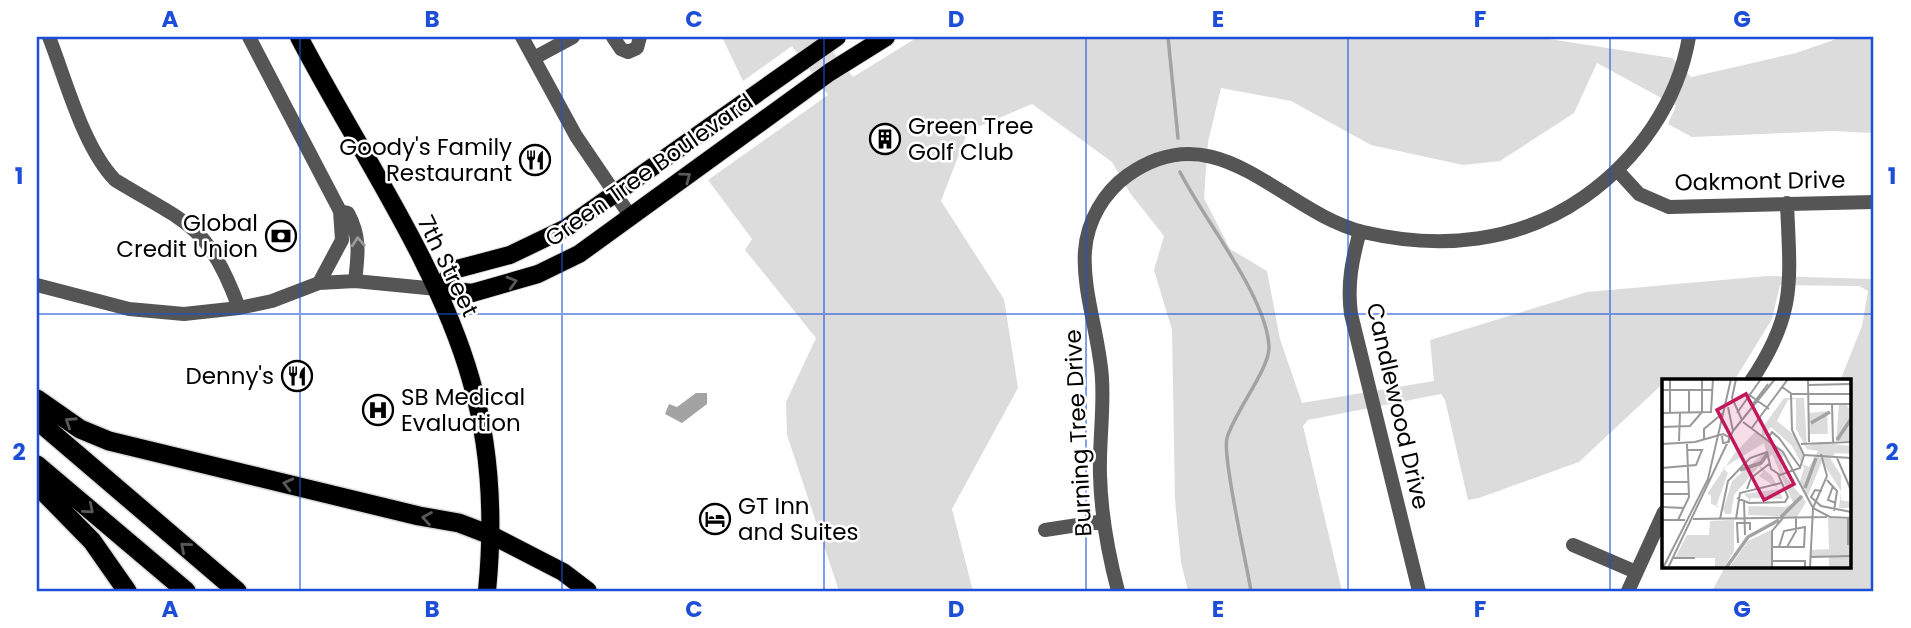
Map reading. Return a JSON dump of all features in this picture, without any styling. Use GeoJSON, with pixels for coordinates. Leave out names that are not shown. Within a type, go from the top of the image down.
{"type":"FeatureCollection","features":[{"type":"Feature","properties":{"kind":"highway"},"geometry":{"type":"LineString","coordinates":[[37,399],[80,429],[109,441],[419,516],[458,523],[493,536]]}},
{"type":"Feature","properties":{"kind":"highway"},"geometry":{"type":"LineString","coordinates":[[37,420],[237,591]]}},
{"type":"Feature","properties":{"kind":"highway"},"geometry":{"type":"LineString","coordinates":[[37,465],[186,591]]}},
{"type":"Feature","properties":{"kind":"highway"},"geometry":{"type":"LineString","coordinates":[[37,485],[92,541],[127,591]]}},
{"type":"Feature","properties":{"kind":"main road","name":"7th Street"},"geometry":{"type":"LineString","coordinates":[[299,37],[437,289],[471,377],[486,449],[493,536],[487,591]]}},
{"type":"Feature","properties":{"kind":"main road","name":"Green Tree Boulevard"},"geometry":{"type":"LineString","coordinates":[[437,289],[457,269],[510,255],[542,242],[615,195],[837,37]]}},
{"type":"Feature","properties":{"kind":"main road","name":"Green Tree Boulevard"},"geometry":{"type":"LineString","coordinates":[[437,289],[472,293],[538,274],[579,254],[830,72],[886,37]]}},
{"type":"Feature","properties":{"kind":"main road"},"geometry":{"type":"LineString","coordinates":[[493,536],[563,572],[588,591]]}},
{"type":"Feature","properties":{"kind":"street"},"geometry":{"type":"LineString","coordinates":[[49,37],[87,133],[108,172],[115,180],[188,222],[200,233],[225,271],[239,308]]}},
{"type":"Feature","properties":{"kind":"street"},"geometry":{"type":"LineString","coordinates":[[249,37],[340,211],[342,240],[319,283]]}},
{"type":"Feature","properties":{"kind":"street"},"geometry":{"type":"LineString","coordinates":[[522,37],[576,136],[631,217]]}},
{"type":"Feature","properties":{"kind":"street"},"geometry":{"type":"LineString","coordinates":[[534,58],[573,37]]}},
{"type":"Feature","properties":{"kind":"street"},"geometry":{"type":"LineString","coordinates":[[612,37],[621,49],[628,52],[637,48],[640,37]]}},
{"type":"Feature","properties":{"kind":"street","name":"Burning Tree Drive"},"geometry":{"type":"LineString","coordinates":[[1118,591],[1104,521],[1100,471],[1102,378],[1085,268],[1085,248],[1091,223],[1111,188],[1140,166],[1166,156],[1186,153],[1209,155],[1230,161],[1330,218],[1360,231],[1436,242],[1461,242],[1510,233],[1564,210],[1617,170],[1660,117],[1679,75],[1689,37]]}},
{"type":"Feature","properties":{"kind":"street","name":"Oakmont Drive"},"geometry":{"type":"LineString","coordinates":[[1617,170],[1639,194],[1669,206],[1874,202]]}},
{"type":"Feature","properties":{"kind":"street"},"geometry":{"type":"LineString","coordinates":[[1752,379],[1784,322],[1791,280],[1787,203]]}},
{"type":"Feature","properties":{"kind":"street"},"geometry":{"type":"LineString","coordinates":[[340,211],[348,213],[356,229],[359,251],[355,281]]}},
{"type":"Feature","properties":{"kind":"street","name":"Candlewood Drive"},"geometry":{"type":"LineString","coordinates":[[1360,231],[1350,267],[1348,292],[1351,314],[1419,591]]}},
{"type":"Feature","properties":{"kind":"street"},"geometry":{"type":"LineString","coordinates":[[37,285],[128,309],[157,313],[204,313],[239,308],[319,283],[355,281],[437,289]]}},
{"type":"Feature","properties":{"kind":"street"},"geometry":{"type":"LineString","coordinates":[[1628,591],[1662,516]]}},
{"type":"Feature","properties":{"kind":"street"},"geometry":{"type":"LineString","coordinates":[[1045,530],[1104,521]]}},
{"type":"Feature","properties":{"kind":"street"},"geometry":{"type":"LineString","coordinates":[[1573,545],[1636,572]]}},
{"type":"Feature","properties":{"kind":"shaded area"},"geometry":{"type":"Polygon","coordinates":[[[722,37],[821,37],[853,77],[918,37],[1536,37],[1672,58],[1691,77],[1796,53],[1842,37],[1874,37],[1874,133],[1832,131],[1692,137],[1668,124],[1676,106],[1597,63],[1574,113],[1500,161],[1463,165],[1371,145],[1291,101],[1221,88],[1208,142],[1204,198],[1230,249],[1267,271],[1280,339],[1302,403],[1434,381],[1430,340],[1587,292],[1767,276],[1874,279],[1874,591],[1712,591],[1724,568],[1852,568],[1852,379],[1841,379],[1862,326],[1868,291],[1859,286],[1780,285],[1772,319],[1735,379],[1662,379],[1662,384],[1579,462],[1479,498],[1468,500],[1445,400],[1441,394],[1308,420],[1303,426],[1342,591],[1188,591],[1181,562],[1175,500],[1172,330],[1154,270],[1164,236],[1130,193],[1112,162],[1032,104],[968,131],[941,201],[1004,299],[1018,388],[952,509],[973,591],[839,591],[787,435],[786,402],[816,338],[745,250],[752,239],[708,180],[828,95],[792,46],[743,81],[722,37]]]}},
{"type":"Feature","properties":{"kind":"shaded area"},"geometry":{"type":"Polygon","coordinates":[[[696,393],[707,393],[707,404],[682,423],[665,414],[669,404],[677,407],[696,393]]]}},
{"type":"Feature","properties":{"kind":"waterway"},"geometry":{"type":"LineString","coordinates":[[1168,37],[1178,138]]}},
{"type":"Feature","properties":{"kind":"waterway"},"geometry":{"type":"LineString","coordinates":[[1180,172],[1246,282],[1266,327],[1268,356],[1231,428],[1226,448],[1251,591]]}},
{"type":"Feature","properties":{"kind":"place","name":"Green Tree Golf Club"},"geometry":{"type":"Point","coordinates":[885,139]}},
{"type":"Feature","properties":{"kind":"place","name":"Goody's Family Restaurant"},"geometry":{"type":"Point","coordinates":[535,160]}},
{"type":"Feature","properties":{"kind":"place","name":"Global Credit Union"},"geometry":{"type":"Point","coordinates":[281,236]}},
{"type":"Feature","properties":{"kind":"place","name":"Denny's"},"geometry":{"type":"Point","coordinates":[297,376]}},
{"type":"Feature","properties":{"kind":"place","name":"SB Medical Evaluation"},"geometry":{"type":"Point","coordinates":[378,410]}},
{"type":"Feature","properties":{"kind":"place","name":"GT Inn and Suites"},"geometry":{"type":"Point","coordinates":[715,519]}}]}
